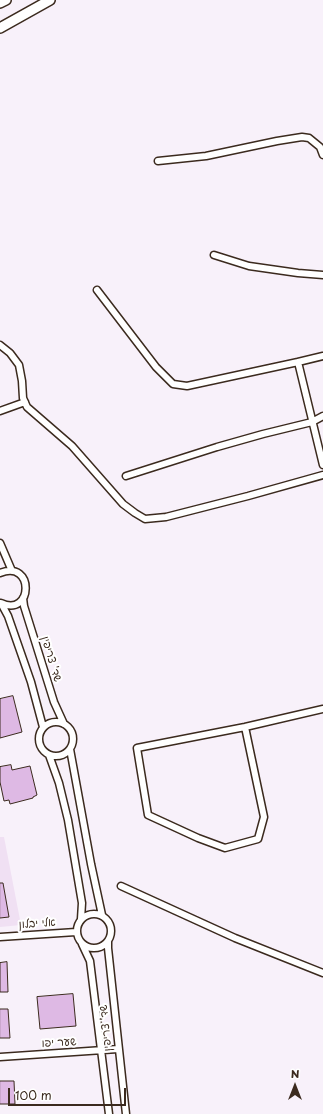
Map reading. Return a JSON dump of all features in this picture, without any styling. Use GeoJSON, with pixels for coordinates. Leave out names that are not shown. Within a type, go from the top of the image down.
{"type":"FeatureCollection","features":[{"type":"Feature","properties":{"kind":"main road"},"geometry":{"type":"LineString","coordinates":[[0,4],[6,0]]}},
{"type":"Feature","properties":{"kind":"main road"},"geometry":{"type":"LineString","coordinates":[[0,28],[50,0]]}},
{"type":"Feature","properties":{"kind":"street"},"geometry":{"type":"LineString","coordinates":[[158,161],[206,156],[302,137],[309,138],[320,146],[323,155]]}},
{"type":"Feature","properties":{"kind":"street"},"geometry":{"type":"LineString","coordinates":[[214,255],[249,266],[323,275]]}},
{"type":"Feature","properties":{"kind":"street"},"geometry":{"type":"LineString","coordinates":[[98,290],[156,367],[173,384],[187,386],[323,356]]}},
{"type":"Feature","properties":{"kind":"street"},"geometry":{"type":"LineString","coordinates":[[0,345],[10,353],[19,365],[23,398],[27,407],[72,446],[123,504],[145,519],[166,517],[323,475]]}},
{"type":"Feature","properties":{"kind":"street"},"geometry":{"type":"LineString","coordinates":[[298,362],[323,465]]}},
{"type":"Feature","properties":{"kind":"street"},"geometry":{"type":"LineString","coordinates":[[0,411],[25,402]]}},
{"type":"Feature","properties":{"kind":"street"},"geometry":{"type":"LineString","coordinates":[[126,476],[217,447],[312,422],[323,416]]}},
{"type":"Feature","properties":{"kind":"street"},"geometry":{"type":"LineString","coordinates":[[0,543],[12,571],[0,573]]}},
{"type":"Feature","properties":{"kind":"street","name":"שד' צריפין"},"geometry":{"type":"LineString","coordinates":[[12,571],[17,573],[25,581],[26,593],[23,598],[24,606],[54,702],[64,724]]}},
{"type":"Feature","properties":{"kind":"street"},"geometry":{"type":"LineString","coordinates":[[1,604],[8,606],[14,605],[23,598]]}},
{"type":"Feature","properties":{"kind":"street"},"geometry":{"type":"LineString","coordinates":[[1,604],[8,616],[31,682],[43,727]]}},
{"type":"Feature","properties":{"kind":"street"},"geometry":{"type":"LineString","coordinates":[[245,727],[264,817],[258,839],[224,848],[148,815],[137,748],[245,727],[323,709]]}},
{"type":"Feature","properties":{"kind":"street"},"geometry":{"type":"LineString","coordinates":[[53,722],[64,724],[69,727],[72,732],[73,744],[66,753],[61,756],[49,755],[44,752],[39,743],[38,737],[40,732],[43,727],[53,722]]}},
{"type":"Feature","properties":{"kind":"street"},"geometry":{"type":"LineString","coordinates":[[70,749],[102,915],[110,924],[111,930],[108,940],[104,945],[93,948],[87,947],[79,940],[76,932],[78,923],[86,915],[102,915]]}},
{"type":"Feature","properties":{"kind":"street"},"geometry":{"type":"LineString","coordinates":[[49,755],[59,783],[68,820],[82,903],[81,919]]}},
{"type":"Feature","properties":{"kind":"street"},"geometry":{"type":"LineString","coordinates":[[121,886],[235,938],[323,973]]}},
{"type":"Feature","properties":{"kind":"street","name":"אלי יבלון"},"geometry":{"type":"LineString","coordinates":[[0,937],[76,932]]}},
{"type":"Feature","properties":{"kind":"street","name":"שד' צריפין"},"geometry":{"type":"LineString","coordinates":[[108,940],[118,1049],[126,1114]]}},
{"type":"Feature","properties":{"kind":"street","name":"שד' צריפין"},"geometry":{"type":"LineString","coordinates":[[82,944],[90,961],[109,1114]]}},
{"type":"Feature","properties":{"kind":"street","name":"שער יפו"},"geometry":{"type":"LineString","coordinates":[[0,1057],[118,1049]]}},
{"type":"Feature","properties":{"kind":"shaded area"},"geometry":{"type":"Polygon","coordinates":[[[0,837],[4,837],[21,925],[0,927],[0,837]]]}},
{"type":"Feature","properties":{"kind":"building"},"geometry":{"type":"Polygon","coordinates":[[[13,696],[22,732],[0,738],[0,699],[13,696]]]}},
{"type":"Feature","properties":{"kind":"building"},"geometry":{"type":"Polygon","coordinates":[[[11,765],[12,770],[30,766],[37,795],[33,798],[10,804],[9,800],[4,801],[0,782],[0,767],[11,765]]]}},
{"type":"Feature","properties":{"kind":"building"},"geometry":{"type":"Polygon","coordinates":[[[0,883],[3,883],[9,917],[0,918],[0,883]]]}},
{"type":"Feature","properties":{"kind":"building"},"geometry":{"type":"Polygon","coordinates":[[[7,962],[8,992],[0,992],[0,963],[7,962]]]}},
{"type":"Feature","properties":{"kind":"building"},"geometry":{"type":"Polygon","coordinates":[[[73,994],[76,1026],[40,1029],[37,997],[73,994]]]}},
{"type":"Feature","properties":{"kind":"building"},"geometry":{"type":"Polygon","coordinates":[[[0,1009],[8,1009],[10,1038],[0,1038],[0,1009]]]}},
{"type":"Feature","properties":{"kind":"building"},"geometry":{"type":"Polygon","coordinates":[[[0,1081],[14,1081],[15,1104],[0,1104],[0,1081]]]}}]}
